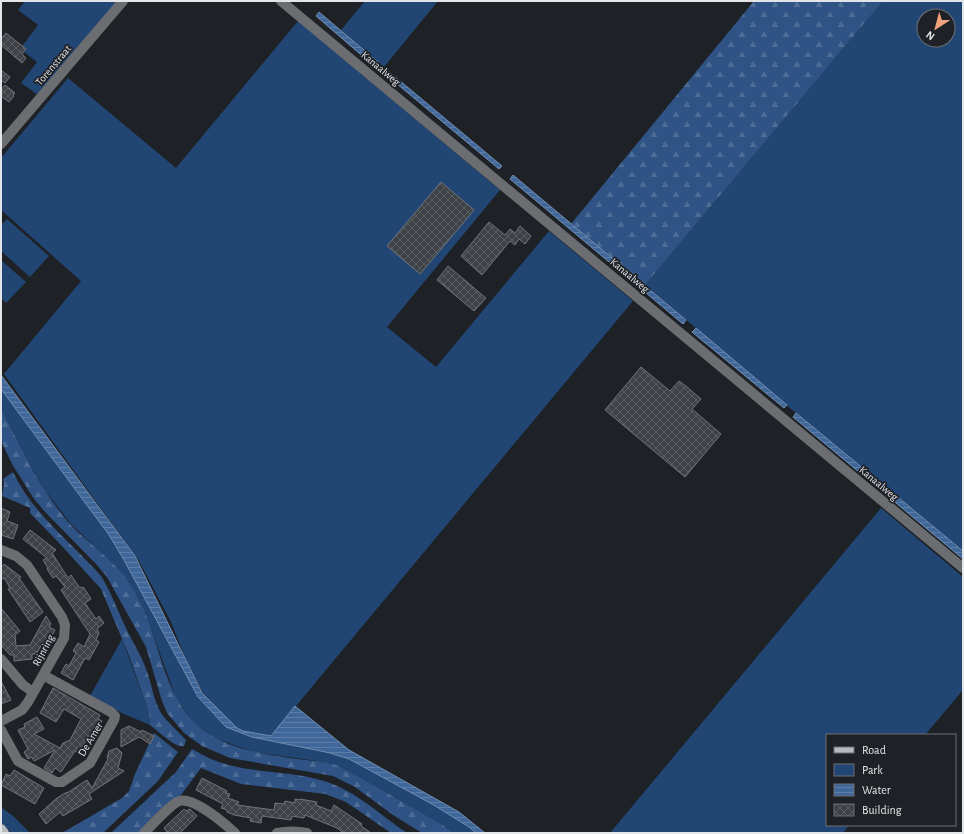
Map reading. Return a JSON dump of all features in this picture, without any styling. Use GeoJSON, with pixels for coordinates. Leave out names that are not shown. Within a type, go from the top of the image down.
{"type":"FeatureCollection","features":[{"type":"Feature","properties":{"kind":"main road"},"geometry":{"type":"LineString","coordinates":[[1,829],[4,833]]}},
{"type":"Feature","properties":{"kind":"street","name":"Torenstraat"},"geometry":{"type":"LineString","coordinates":[[1,144],[123,1]]}},
{"type":"Feature","properties":{"kind":"street","name":"Kanaalweg"},"geometry":{"type":"LineString","coordinates":[[282,1],[963,568]]}},
{"type":"Feature","properties":{"kind":"street","name":"Rijnring"},"geometry":{"type":"LineString","coordinates":[[1,550],[16,556],[27,565],[62,617],[65,625],[64,638],[34,692],[22,710],[1,721]]}},
{"type":"Feature","properties":{"kind":"street"},"geometry":{"type":"LineString","coordinates":[[1,659],[23,685],[34,692]]}},
{"type":"Feature","properties":{"kind":"street","name":"De Amer"},"geometry":{"type":"LineString","coordinates":[[1,730],[18,761],[56,782],[62,782],[90,763],[115,716],[111,712],[43,675]]}},
{"type":"Feature","properties":{"kind":"street"},"geometry":{"type":"LineString","coordinates":[[144,833],[178,801],[187,800],[214,814],[235,833]]}},
{"type":"Feature","properties":{"kind":"street"},"geometry":{"type":"LineString","coordinates":[[277,833],[307,833]]}},
{"type":"Feature","properties":{"kind":"green space"},"geometry":{"type":"Polygon","coordinates":[[[25,1],[117,1],[38,95],[21,83],[37,62],[20,49],[38,25],[18,10],[25,1]]]}},
{"type":"Feature","properties":{"kind":"green space"},"geometry":{"type":"Polygon","coordinates":[[[365,1],[438,1],[384,67],[341,30],[365,1]]]}},
{"type":"Feature","properties":{"kind":"green space"},"geometry":{"type":"Polygon","coordinates":[[[754,1],[883,1],[645,285],[571,224],[754,1]]]}},
{"type":"Feature","properties":{"kind":"green space"},"geometry":{"type":"Polygon","coordinates":[[[883,1],[963,1],[963,551],[791,409],[645,285],[883,1]]]}},
{"type":"Feature","properties":{"kind":"green space"},"geometry":{"type":"Polygon","coordinates":[[[298,21],[500,190],[387,327],[436,367],[549,231],[633,301],[271,736],[237,729],[203,693],[187,662],[171,622],[139,561],[4,374],[81,281],[1,210],[1,158],[68,78],[176,168],[298,21]]]}},
{"type":"Feature","properties":{"kind":"green space"},"geometry":{"type":"Polygon","coordinates":[[[7,219],[49,256],[30,277],[1,251],[1,225],[7,219]]]}},
{"type":"Feature","properties":{"kind":"green space"},"geometry":{"type":"Polygon","coordinates":[[[1,260],[26,282],[6,303],[1,298],[1,260]]]}},
{"type":"Feature","properties":{"kind":"green space"},"geometry":{"type":"Polygon","coordinates":[[[1,389],[109,535],[198,697],[226,727],[252,737],[330,753],[349,759],[432,804],[476,833],[453,833],[443,825],[363,779],[324,762],[254,752],[214,738],[193,722],[176,698],[145,612],[138,597],[118,569],[70,523],[45,490],[26,458],[1,408],[1,389]]]}},
{"type":"Feature","properties":{"kind":"green space"},"geometry":{"type":"Polygon","coordinates":[[[1,408],[32,468],[59,510],[74,528],[115,565],[134,591],[151,627],[166,676],[181,705],[191,719],[215,738],[229,744],[261,753],[336,765],[443,825],[453,833],[422,833],[393,815],[355,787],[333,776],[230,758],[202,746],[184,733],[167,713],[146,647],[107,577],[34,499],[12,464],[1,441],[1,408]]]}},
{"type":"Feature","properties":{"kind":"green space"},"geometry":{"type":"Polygon","coordinates":[[[13,472],[31,501],[53,527],[101,576],[144,663],[158,708],[186,740],[184,746],[171,742],[150,725],[149,713],[128,653],[101,589],[30,513],[30,508],[2,496],[4,484],[3,479],[13,472]]]}},
{"type":"Feature","properties":{"kind":"green space"},"geometry":{"type":"Polygon","coordinates":[[[881,508],[963,577],[963,690],[926,734],[826,734],[826,826],[848,826],[843,833],[610,833],[881,508]]]}},
{"type":"Feature","properties":{"kind":"green space"},"geometry":{"type":"Polygon","coordinates":[[[122,639],[149,713],[150,725],[124,714],[90,696],[122,639]]]}},
{"type":"Feature","properties":{"kind":"green space"},"geometry":{"type":"Polygon","coordinates":[[[154,733],[178,752],[158,781],[103,833],[62,833],[122,798],[129,791],[135,774],[154,733]]]}},
{"type":"Feature","properties":{"kind":"green space"},"geometry":{"type":"Polygon","coordinates":[[[192,749],[208,758],[224,764],[253,770],[296,775],[336,785],[357,797],[407,833],[391,833],[346,802],[325,794],[241,784],[201,768],[181,795],[176,798],[141,833],[111,833],[176,772],[192,749]]]}},
{"type":"Feature","properties":{"kind":"green space"},"geometry":{"type":"Polygon","coordinates":[[[1,807],[13,816],[30,833],[11,833],[1,822],[1,807]]]}},
{"type":"Feature","properties":{"kind":"water"},"geometry":{"type":"Polygon","coordinates":[[[319,12],[378,62],[374,66],[316,16],[319,12]]]}},
{"type":"Feature","properties":{"kind":"water"},"geometry":{"type":"Polygon","coordinates":[[[387,70],[502,166],[499,169],[384,73],[387,70]]]}},
{"type":"Feature","properties":{"kind":"water"},"geometry":{"type":"Polygon","coordinates":[[[513,175],[686,320],[683,324],[510,179],[513,175]]]}},
{"type":"Feature","properties":{"kind":"water"},"geometry":{"type":"Polygon","coordinates":[[[696,328],[787,405],[784,408],[692,332],[696,328]]]}},
{"type":"Feature","properties":{"kind":"water"},"geometry":{"type":"Polygon","coordinates":[[[1,375],[135,556],[202,693],[237,728],[243,731],[271,736],[295,706],[349,750],[459,812],[485,833],[476,833],[432,804],[349,759],[330,753],[252,737],[226,727],[198,697],[109,535],[1,389],[1,375]]]}},
{"type":"Feature","properties":{"kind":"water"},"geometry":{"type":"Polygon","coordinates":[[[796,413],[963,551],[963,559],[793,417],[796,413]]]}},
{"type":"Feature","properties":{"kind":"building"},"geometry":{"type":"Polygon","coordinates":[[[6,33],[26,49],[22,54],[26,58],[22,63],[1,45],[1,39],[6,33]]]}},
{"type":"Feature","properties":{"kind":"building"},"geometry":{"type":"Polygon","coordinates":[[[1,70],[10,77],[5,83],[1,80],[1,70]]]}},
{"type":"Feature","properties":{"kind":"building"},"geometry":{"type":"Polygon","coordinates":[[[5,85],[15,93],[9,102],[1,96],[1,90],[5,85]]]}},
{"type":"Feature","properties":{"kind":"building"},"geometry":{"type":"Polygon","coordinates":[[[441,182],[474,210],[420,274],[387,246],[441,182]]]}},
{"type":"Feature","properties":{"kind":"building"},"geometry":{"type":"Polygon","coordinates":[[[489,222],[505,235],[510,229],[515,233],[520,226],[531,236],[525,244],[519,239],[515,245],[510,241],[482,275],[461,256],[489,222]]]}},
{"type":"Feature","properties":{"kind":"building"},"geometry":{"type":"Polygon","coordinates":[[[448,266],[486,298],[474,311],[437,280],[448,266]]]}},
{"type":"Feature","properties":{"kind":"building"},"geometry":{"type":"Polygon","coordinates":[[[641,367],[670,391],[679,381],[687,387],[701,399],[692,409],[721,434],[685,477],[605,410],[641,367]]]}},
{"type":"Feature","properties":{"kind":"building"},"geometry":{"type":"Polygon","coordinates":[[[1,508],[10,512],[7,521],[18,525],[13,539],[1,535],[1,508]]]}},
{"type":"Feature","properties":{"kind":"building"},"geometry":{"type":"Polygon","coordinates":[[[30,530],[56,550],[52,553],[68,578],[71,575],[79,587],[84,588],[91,599],[85,603],[96,619],[99,616],[104,623],[97,629],[99,633],[96,640],[99,642],[89,660],[85,658],[73,680],[61,673],[66,664],[69,666],[76,653],[73,651],[78,643],[84,647],[90,634],[61,590],[65,587],[56,576],[53,578],[47,569],[48,568],[43,560],[47,558],[23,539],[30,530]]]}},
{"type":"Feature","properties":{"kind":"building"},"geometry":{"type":"Polygon","coordinates":[[[4,564],[21,577],[19,578],[43,612],[30,622],[8,589],[10,588],[5,579],[1,578],[1,568],[4,564]]]}},
{"type":"Feature","properties":{"kind":"building"},"geometry":{"type":"Polygon","coordinates":[[[1,608],[20,631],[15,635],[16,646],[30,645],[46,616],[51,624],[49,627],[55,630],[46,646],[42,644],[36,654],[32,654],[32,659],[14,661],[14,655],[10,655],[1,645],[1,608]]]}},
{"type":"Feature","properties":{"kind":"building"},"geometry":{"type":"Polygon","coordinates":[[[1,681],[11,700],[1,704],[1,681]]]}},
{"type":"Feature","properties":{"kind":"building"},"geometry":{"type":"Polygon","coordinates":[[[53,688],[100,715],[98,719],[102,721],[94,735],[91,733],[78,753],[75,751],[61,772],[55,768],[52,773],[44,768],[55,750],[34,761],[32,757],[28,759],[24,752],[28,749],[18,730],[25,727],[24,724],[37,717],[44,729],[34,734],[60,748],[63,743],[70,740],[81,719],[64,709],[56,722],[40,713],[53,688]]]}},
{"type":"Feature","properties":{"kind":"building"},"geometry":{"type":"Polygon","coordinates":[[[129,726],[154,736],[150,744],[139,737],[121,747],[121,730],[129,726]]]}},
{"type":"Feature","properties":{"kind":"building"},"geometry":{"type":"Polygon","coordinates":[[[117,748],[122,753],[118,768],[124,771],[89,794],[92,799],[63,816],[60,812],[46,824],[39,814],[57,798],[87,780],[92,788],[108,759],[109,751],[117,748]]]}},
{"type":"Feature","properties":{"kind":"building"},"geometry":{"type":"Polygon","coordinates":[[[14,770],[44,788],[35,804],[1,785],[6,774],[10,776],[14,770]]]}},
{"type":"Feature","properties":{"kind":"building"},"geometry":{"type":"Polygon","coordinates":[[[202,778],[227,791],[226,793],[230,794],[228,798],[239,802],[237,805],[274,810],[275,803],[284,804],[285,801],[295,803],[295,799],[300,799],[317,802],[316,805],[331,811],[334,805],[362,824],[361,826],[371,833],[344,833],[337,828],[305,815],[304,818],[292,816],[291,820],[262,816],[261,823],[250,821],[251,818],[234,815],[227,812],[227,810],[221,808],[223,804],[196,790],[202,778]]]}},
{"type":"Feature","properties":{"kind":"building"},"geometry":{"type":"Polygon","coordinates":[[[184,809],[186,811],[190,809],[197,816],[180,833],[168,833],[164,828],[184,809]]]}}]}
